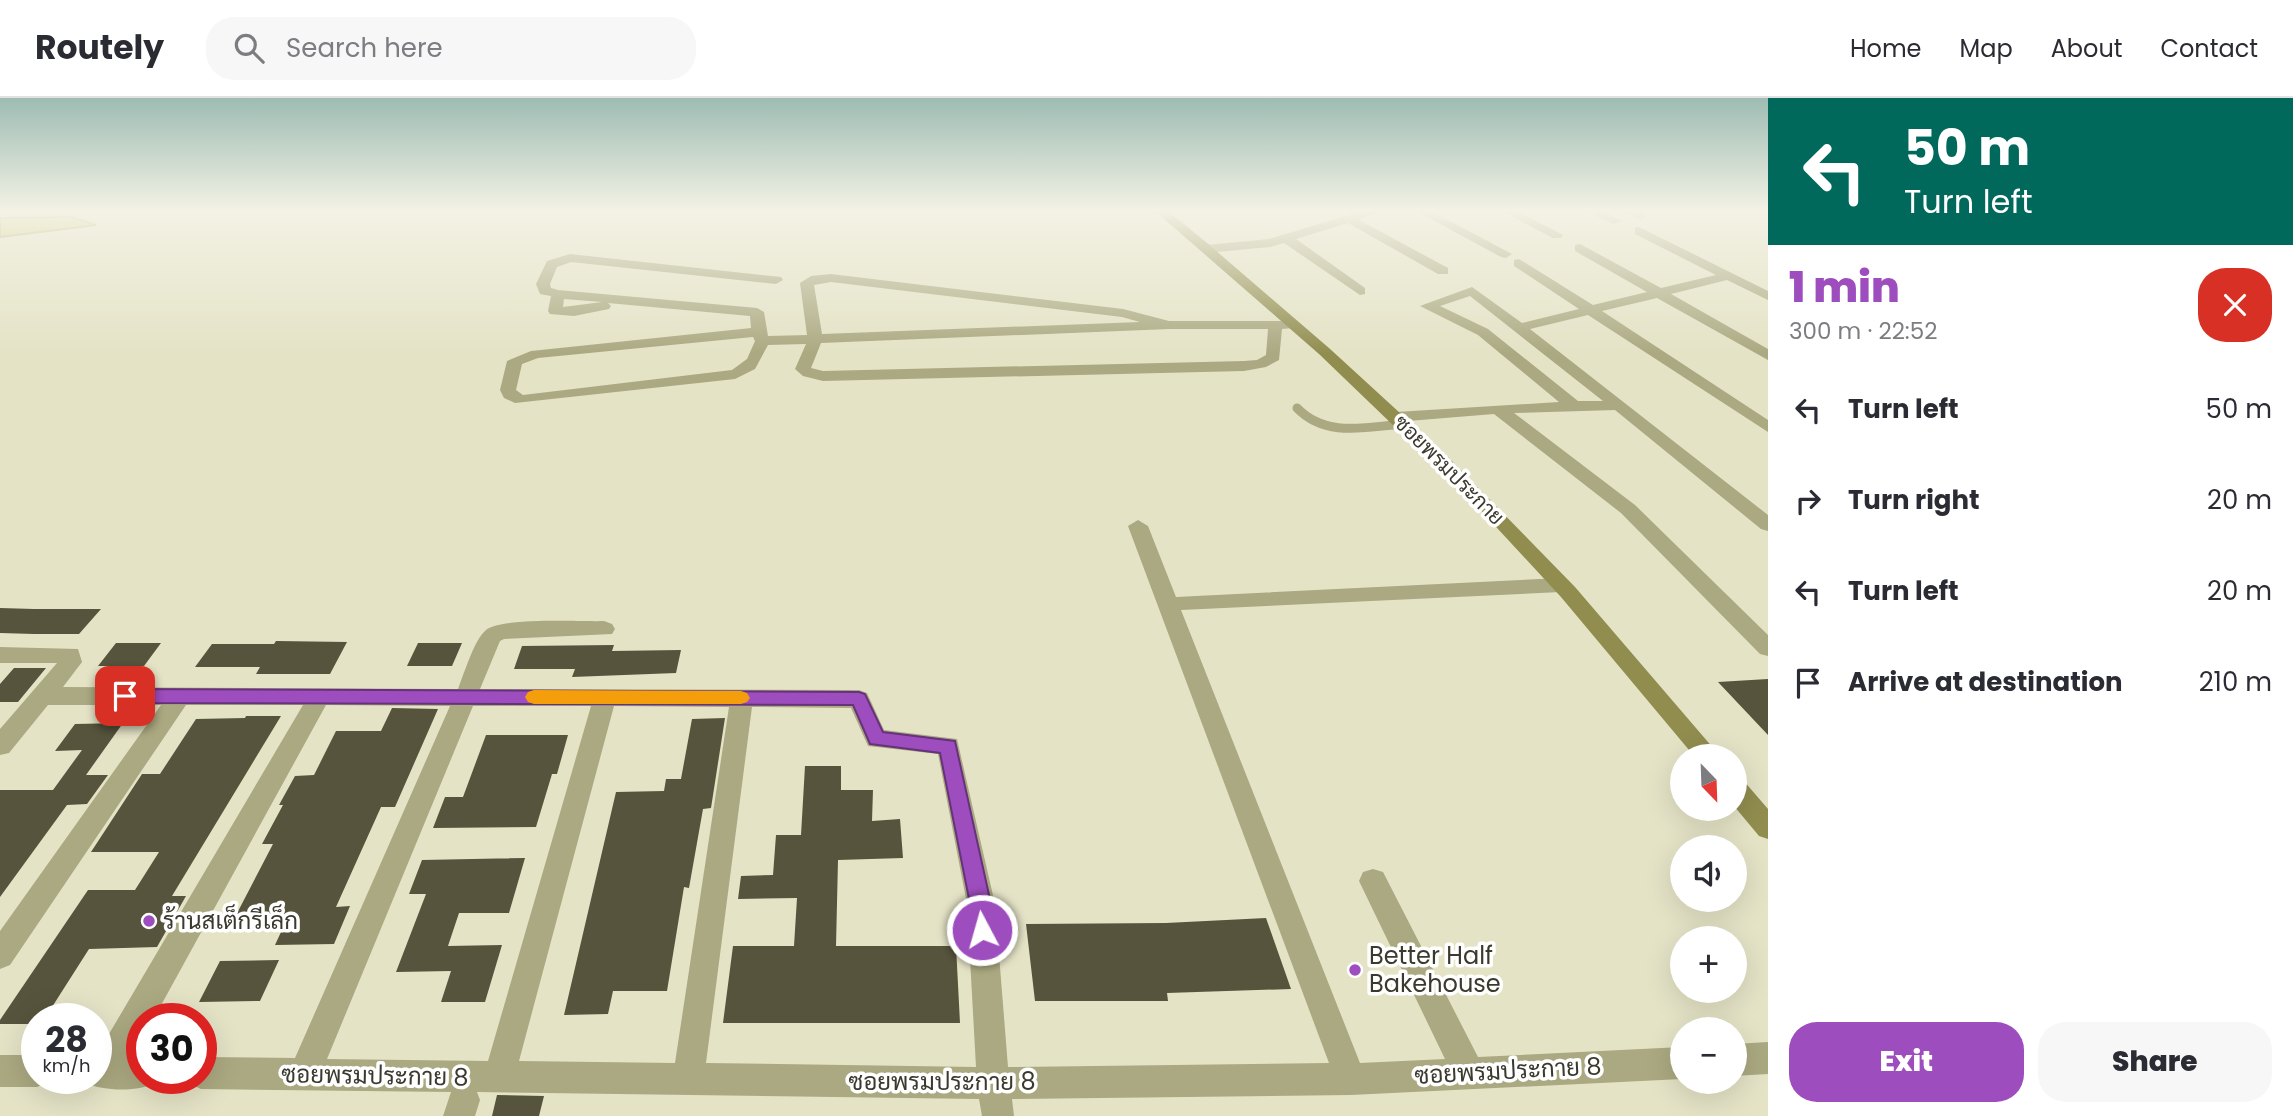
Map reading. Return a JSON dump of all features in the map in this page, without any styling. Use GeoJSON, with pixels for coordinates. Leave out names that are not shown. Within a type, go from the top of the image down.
{"type":"FeatureCollection","features":[{"type":"Feature","properties":{"kind":"street"},"geometry":{"type":"LineString","coordinates":[[568,259],[552,264],[544,284],[545,291],[558,294],[554,310],[560,313],[621,302],[758,295],[776,280]]}},
{"type":"Feature","properties":{"kind":"street"},"geometry":{"type":"LineString","coordinates":[[573,259],[758,295]]}},
{"type":"Feature","properties":{"kind":"street","name":"ซอยพรมประกาย"},"geometry":{"type":"LineString","coordinates":[[1216,259],[1284,326],[1399,421],[1480,498],[1561,585],[1698,744]]}},
{"type":"Feature","properties":{"kind":"street"},"geometry":{"type":"LineString","coordinates":[[1315,259],[1360,291]]}},
{"type":"Feature","properties":{"kind":"street"},"geometry":{"type":"LineString","coordinates":[[1420,259],[1443,271]]}},
{"type":"Feature","properties":{"kind":"street"},"geometry":{"type":"LineString","coordinates":[[1513,259],[1768,427]]}},
{"type":"Feature","properties":{"kind":"street"},"geometry":{"type":"LineString","coordinates":[[1599,259],[1768,355]]}},
{"type":"Feature","properties":{"kind":"street"},"geometry":{"type":"LineString","coordinates":[[1693,259],[1768,296]]}},
{"type":"Feature","properties":{"kind":"street"},"geometry":{"type":"LineString","coordinates":[[1518,328],[1728,276]]}},
{"type":"Feature","properties":{"kind":"street"},"geometry":{"type":"LineString","coordinates":[[758,295],[760,337],[757,356],[748,368],[735,374],[521,400],[510,395],[508,390],[516,361],[536,354],[760,337],[815,339],[1169,325],[1284,326],[1274,357],[1261,364],[1244,366],[822,376],[803,369],[815,339],[807,283],[823,278],[1123,313],[1169,325]]}},
{"type":"Feature","properties":{"kind":"street"},"geometry":{"type":"LineString","coordinates":[[1576,408],[1483,332],[1427,306],[1472,291],[1768,525]]}},
{"type":"Feature","properties":{"kind":"street"},"geometry":{"type":"LineString","coordinates":[[1399,421],[1498,409],[1617,405]]}},
{"type":"Feature","properties":{"kind":"street"},"geometry":{"type":"LineString","coordinates":[[1498,409],[1628,509],[1768,648]]}},
{"type":"Feature","properties":{"kind":"street"},"geometry":{"type":"LineString","coordinates":[[1138,526],[1351,1079]]}},
{"type":"Feature","properties":{"kind":"street"},"geometry":{"type":"LineString","coordinates":[[1168,604],[1561,585]]}},
{"type":"Feature","properties":{"kind":"street"},"geometry":{"type":"LineString","coordinates":[[304,1075],[463,697],[491,637],[498,632],[604,629]]}},
{"type":"Feature","properties":{"kind":"street"},"geometry":{"type":"LineString","coordinates":[[0,655],[70,655],[71,662],[0,746]]}},
{"type":"Feature","properties":{"kind":"street"},"geometry":{"type":"LineString","coordinates":[[42,696],[859,699],[876,738],[948,746],[981,904],[993,1083],[998,1116]]}},
{"type":"Feature","properties":{"kind":"street"},"geometry":{"type":"LineString","coordinates":[[0,955],[180,696]]}},
{"type":"Feature","properties":{"kind":"street"},"geometry":{"type":"LineString","coordinates":[[112,1055],[320,696]]}},
{"type":"Feature","properties":{"kind":"street"},"geometry":{"type":"LineString","coordinates":[[499,1077],[605,697]]}},
{"type":"Feature","properties":{"kind":"street"},"geometry":{"type":"LineString","coordinates":[[688,1079],[742,698]]}},
{"type":"Feature","properties":{"kind":"street"},"geometry":{"type":"LineString","coordinates":[[1751,798],[1768,828]]}},
{"type":"Feature","properties":{"kind":"street"},"geometry":{"type":"LineString","coordinates":[[1373,881],[1469,1073]]}},
{"type":"Feature","properties":{"kind":"street"},"geometry":{"type":"LineString","coordinates":[[1747,1059],[1768,1058]]}},
{"type":"Feature","properties":{"kind":"street","name":"ซอยพรมประกาย 8"},"geometry":{"type":"LineString","coordinates":[[217,1073],[993,1083],[1351,1079],[1670,1064]]}},
{"type":"Feature","properties":{"kind":"street"},"geometry":{"type":"LineString","coordinates":[[0,1071],[21,1071]]}},
{"type":"Feature","properties":{"kind":"lane"},"geometry":{"type":"LineString","coordinates":[[1297,408],[1310,421],[1327,428],[1399,421]]}},
{"type":"Feature","properties":{"kind":"building"},"geometry":{"type":"Polygon","coordinates":[[[0,608],[101,609],[79,634],[34,634],[0,633],[0,608]]]}},
{"type":"Feature","properties":{"kind":"building"},"geometry":{"type":"Polygon","coordinates":[[[276,641],[347,642],[330,674],[256,674],[260,667],[195,667],[212,644],[274,644],[276,641]]]}},
{"type":"Feature","properties":{"kind":"building"},"geometry":{"type":"Polygon","coordinates":[[[116,643],[161,643],[144,666],[98,666],[116,643]]]}},
{"type":"Feature","properties":{"kind":"building"},"geometry":{"type":"Polygon","coordinates":[[[418,643],[462,643],[452,666],[407,666],[418,643]]]}},
{"type":"Feature","properties":{"kind":"building"},"geometry":{"type":"Polygon","coordinates":[[[614,645],[612,651],[681,650],[676,673],[572,677],[575,669],[514,669],[522,646],[614,645]]]}},
{"type":"Feature","properties":{"kind":"building"},"geometry":{"type":"Polygon","coordinates":[[[14,668],[46,668],[18,702],[0,702],[0,684],[14,668]]]}},
{"type":"Feature","properties":{"kind":"building"},"geometry":{"type":"Polygon","coordinates":[[[1768,679],[1768,735],[1718,682],[1768,679]]]}},
{"type":"Feature","properties":{"kind":"building"},"geometry":{"type":"Polygon","coordinates":[[[392,708],[438,709],[395,807],[381,807],[336,907],[350,906],[334,944],[275,945],[287,919],[234,919],[273,844],[262,844],[283,805],[279,805],[295,776],[314,775],[336,731],[381,731],[392,708]]]}},
{"type":"Feature","properties":{"kind":"building"},"geometry":{"type":"Polygon","coordinates":[[[281,716],[172,896],[186,896],[157,947],[89,949],[55,1003],[21,1003],[21,1024],[0,1024],[0,1020],[88,890],[135,890],[159,852],[91,852],[142,774],[160,774],[196,719],[281,716]]]}},
{"type":"Feature","properties":{"kind":"building"},"geometry":{"type":"Polygon","coordinates":[[[725,718],[711,808],[703,809],[689,888],[684,887],[667,991],[613,991],[608,1014],[564,1015],[616,792],[664,791],[666,779],[681,779],[692,719],[725,718]]]}},
{"type":"Feature","properties":{"kind":"building"},"geometry":{"type":"Polygon","coordinates":[[[123,723],[86,775],[108,775],[87,804],[67,805],[0,897],[0,790],[53,790],[82,750],[55,751],[75,724],[123,723]]]}},
{"type":"Feature","properties":{"kind":"building"},"geometry":{"type":"Polygon","coordinates":[[[486,735],[568,735],[557,774],[552,774],[536,827],[433,828],[445,797],[463,797],[486,735]]]}},
{"type":"Feature","properties":{"kind":"building"},"geometry":{"type":"Polygon","coordinates":[[[805,766],[841,766],[841,790],[873,790],[872,821],[900,819],[903,858],[838,860],[836,946],[956,946],[960,1023],[723,1023],[733,946],[794,946],[797,898],[738,899],[741,876],[773,875],[776,835],[801,835],[805,766]]]}},
{"type":"Feature","properties":{"kind":"building"},"geometry":{"type":"Polygon","coordinates":[[[525,858],[509,913],[459,913],[448,946],[502,945],[485,1002],[441,1002],[451,971],[396,972],[426,894],[409,894],[422,860],[525,858]]]}},
{"type":"Feature","properties":{"kind":"building"},"geometry":{"type":"Polygon","coordinates":[[[1266,918],[1291,989],[1167,993],[1168,1001],[1035,1001],[1026,924],[1166,923],[1266,918]]]}},
{"type":"Feature","properties":{"kind":"building"},"geometry":{"type":"Polygon","coordinates":[[[279,960],[260,1001],[199,1002],[220,961],[279,960]]]}},
{"type":"Feature","properties":{"kind":"building"},"geometry":{"type":"Polygon","coordinates":[[[497,1095],[544,1096],[539,1116],[492,1116],[497,1095]]]}},
{"type":"Feature","properties":{"kind":"slow traffic"},"geometry":{"type":"LineString","coordinates":[[534,697],[741,698]]}},
{"type":"Feature","properties":{"kind":"place","name":"ร้านสเต็กรีเล็ก"},"geometry":{"type":"Point","coordinates":[149,921]}},
{"type":"Feature","properties":{"kind":"place","name":"Better Half Bakehouse"},"geometry":{"type":"Point","coordinates":[1355,970]}},
{"type":"Feature","properties":{"kind":"route"},"geometry":{"type":"LineString","coordinates":[[125,696],[859,699],[876,738],[948,746],[981,904],[982,930]]}}]}
